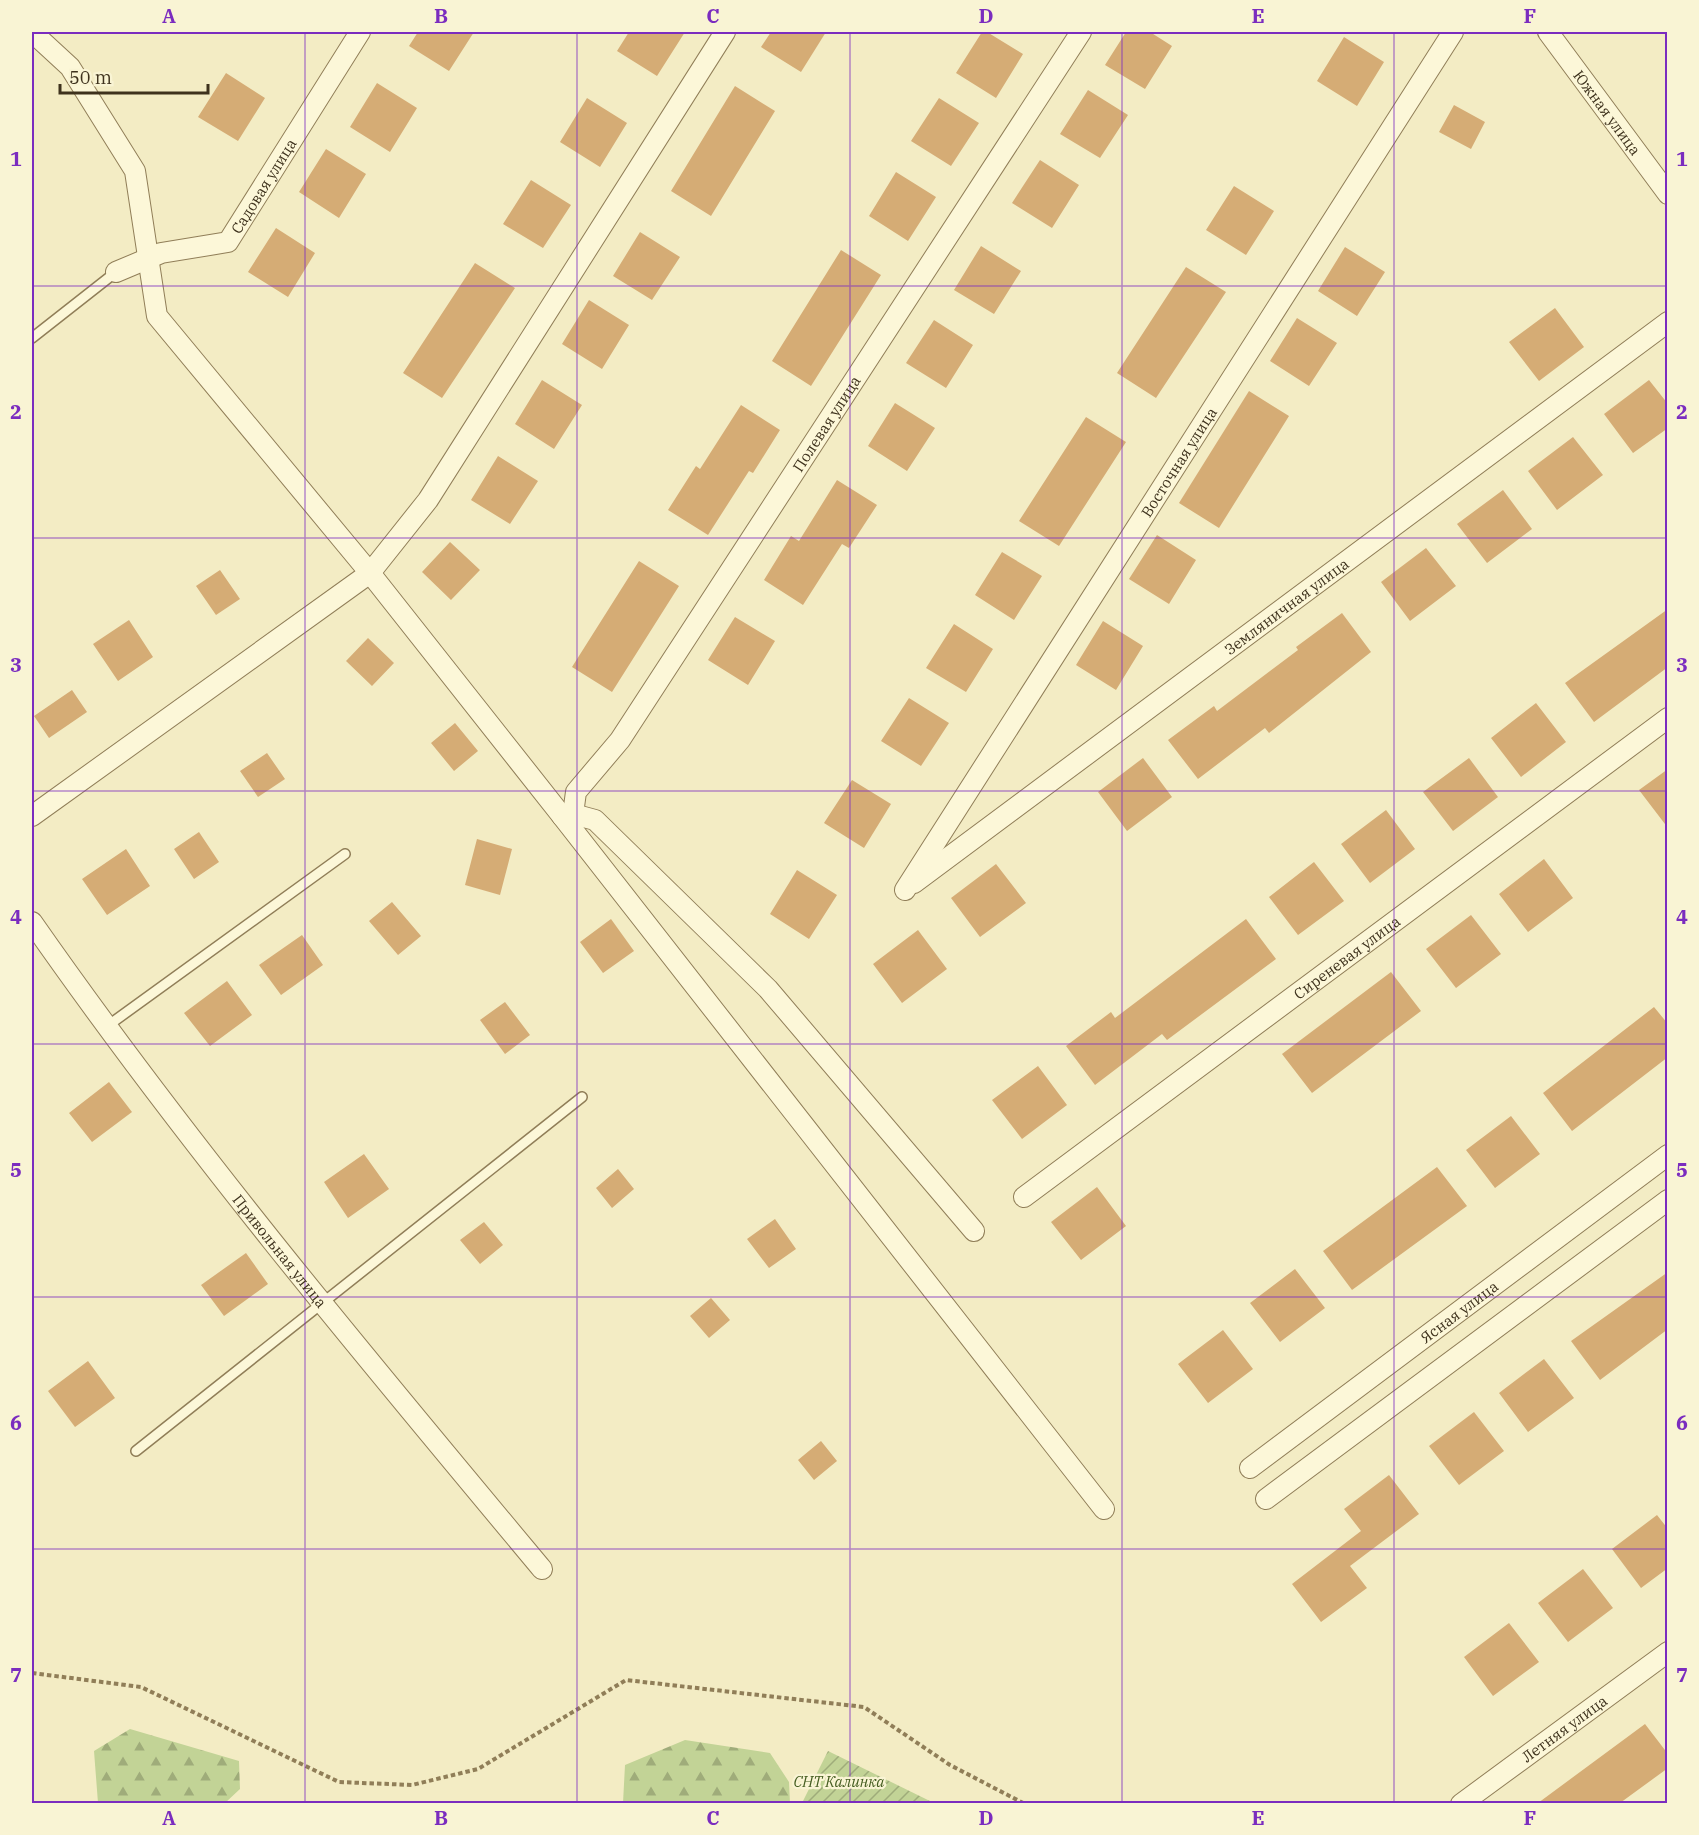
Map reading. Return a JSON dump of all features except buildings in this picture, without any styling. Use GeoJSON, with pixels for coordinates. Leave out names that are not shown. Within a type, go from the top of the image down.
{"type":"FeatureCollection","features":[{"type":"Feature","properties":{"kind":"street"},"geometry":{"type":"LineString","coordinates":[[32,32],[70,67],[135,171],[157,316],[568,815],[1104,1509]]}},
{"type":"Feature","properties":{"kind":"street","name":"Садовая улица"},"geometry":{"type":"LineString","coordinates":[[116,272],[161,253],[228,242],[360,32]]}},
{"type":"Feature","properties":{"kind":"street"},"geometry":{"type":"LineString","coordinates":[[32,816],[370,573],[428,500],[725,32]]}},
{"type":"Feature","properties":{"kind":"street","name":"Полевая улица"},"geometry":{"type":"LineString","coordinates":[[568,815],[576,792],[620,741],[1081,32]]}},
{"type":"Feature","properties":{"kind":"street","name":"Восточная улица"},"geometry":{"type":"LineString","coordinates":[[905,890],[1453,32]]}},
{"type":"Feature","properties":{"kind":"street","name":"Южная улица"},"geometry":{"type":"LineString","coordinates":[[1548,32],[1668,194]]}},
{"type":"Feature","properties":{"kind":"street","name":"Земляничная улица"},"geometry":{"type":"LineString","coordinates":[[905,890],[1668,322]]}},
{"type":"Feature","properties":{"kind":"street","name":"Сиреневая улица"},"geometry":{"type":"LineString","coordinates":[[1024,1197],[1668,718]]}},
{"type":"Feature","properties":{"kind":"street"},"geometry":{"type":"LineString","coordinates":[[568,815],[595,820],[768,989],[974,1231]]}},
{"type":"Feature","properties":{"kind":"street","name":"Привольная улица"},"geometry":{"type":"LineString","coordinates":[[32,922],[106,1027],[322,1304],[542,1569]]}},
{"type":"Feature","properties":{"kind":"street","name":"Ясная улица"},"geometry":{"type":"LineString","coordinates":[[1250,1468],[1668,1155]]}},
{"type":"Feature","properties":{"kind":"street"},"geometry":{"type":"LineString","coordinates":[[1266,1499],[1668,1200]]}},
{"type":"Feature","properties":{"kind":"street","name":"Летняя улица"},"geometry":{"type":"LineString","coordinates":[[1461,1803],[1668,1652]]}},
{"type":"Feature","properties":{"kind":"lane"},"geometry":{"type":"LineString","coordinates":[[32,338],[116,272]]}},
{"type":"Feature","properties":{"kind":"lane"},"geometry":{"type":"LineString","coordinates":[[106,1027],[345,854]]}},
{"type":"Feature","properties":{"kind":"lane"},"geometry":{"type":"LineString","coordinates":[[136,1451],[582,1097]]}},
{"type":"Feature","properties":{"kind":"path"},"geometry":{"type":"LineString","coordinates":[[32,1673],[141,1688],[339,1782],[412,1785],[478,1769],[626,1680],[864,1707],[950,1765],[1024,1803]]}},
{"type":"Feature","properties":{"kind":"green space"},"geometry":{"type":"Polygon","coordinates":[[[130,1729],[239,1761],[240,1789],[225,1803],[98,1803],[94,1751],[130,1729]]]}},
{"type":"Feature","properties":{"kind":"green space"},"geometry":{"type":"Polygon","coordinates":[[[685,1740],[770,1753],[789,1782],[790,1803],[623,1803],[625,1765],[685,1740]]]}},
{"type":"Feature","properties":{"kind":"green space","name":"СНТ Калинка"},"geometry":{"type":"Polygon","coordinates":[[[828,1751],[934,1803],[802,1803],[828,1751]]]}}]}
